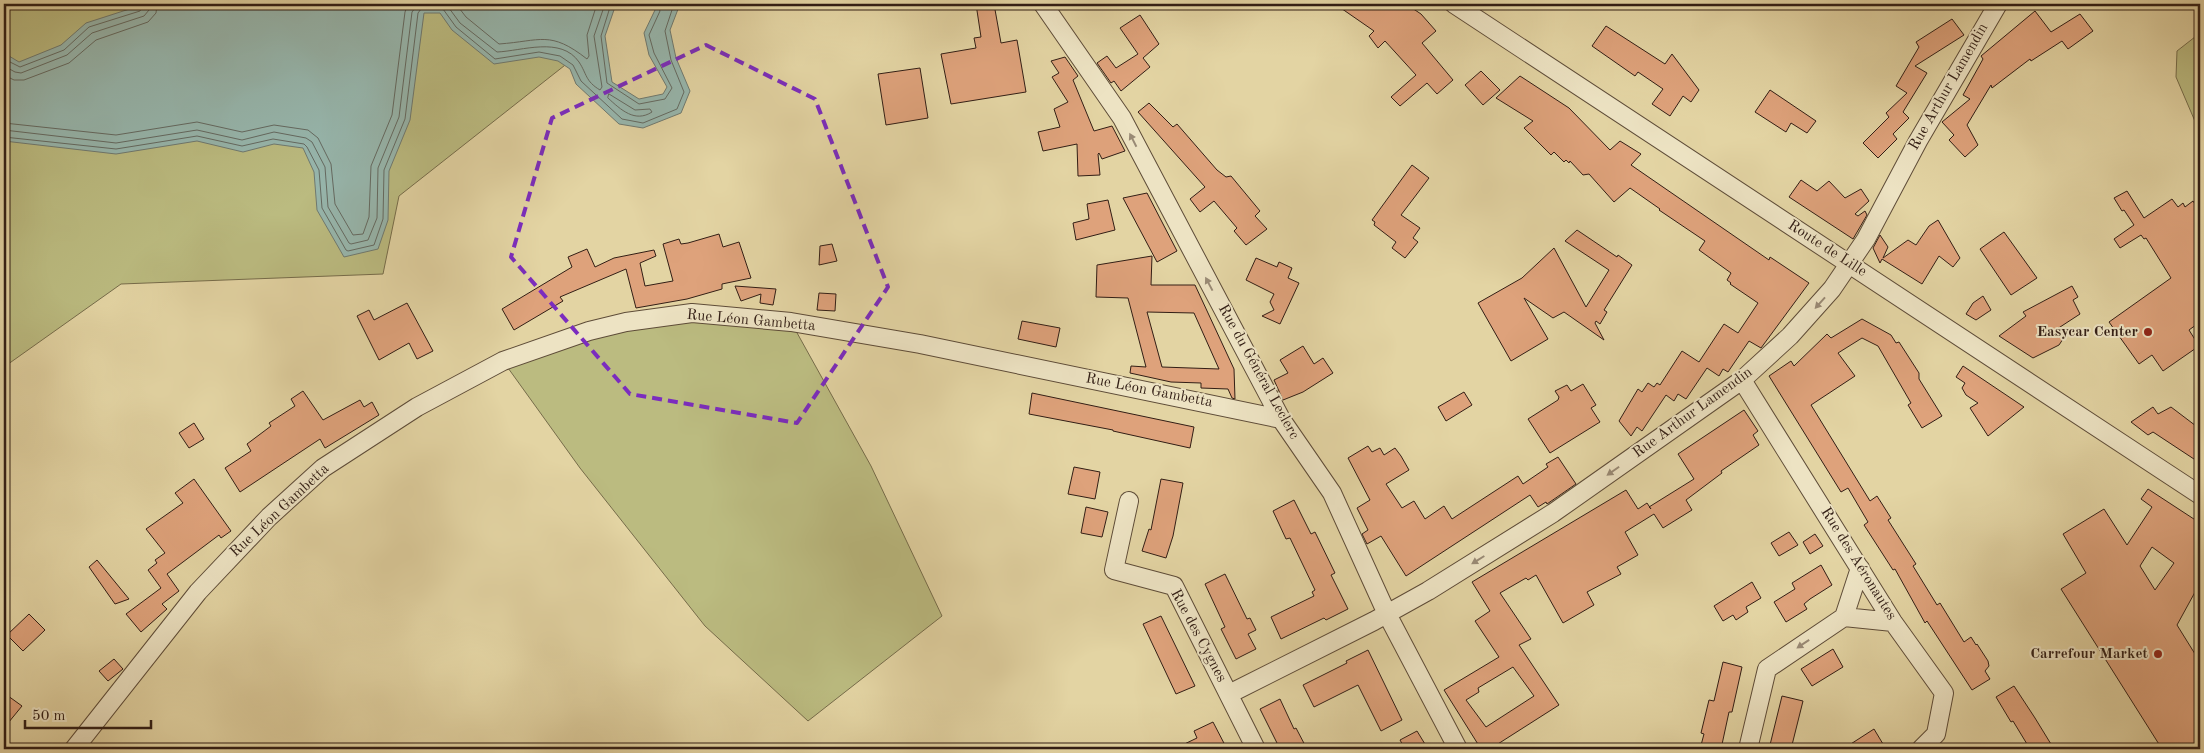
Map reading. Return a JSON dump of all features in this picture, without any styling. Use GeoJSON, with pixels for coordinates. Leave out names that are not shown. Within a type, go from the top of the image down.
{"type":"FeatureCollection","features":[{"type":"Feature","properties":{"kind":"street","name":"Rue du Général Leclerc"},"geometry":{"type":"LineString","coordinates":[[1043,4],[1122,118],[1281,419],[1332,493],[1387,614],[1458,749]]}},
{"type":"Feature","properties":{"kind":"street","name":"Route de Lille"},"geometry":{"type":"LineString","coordinates":[[1454,4],[2200,495]]}},
{"type":"Feature","properties":{"kind":"street","name":"Rue Arthur Lamendin"},"geometry":{"type":"LineString","coordinates":[[1230,694],[1428,591],[1553,512],[1742,380],[1790,336],[1832,289],[1866,239],[1918,141],[1998,4]]}},
{"type":"Feature","properties":{"kind":"street","name":"Rue Léon Gambetta"},"geometry":{"type":"LineString","coordinates":[[74,749],[198,592],[269,517],[323,468],[417,407],[503,361],[589,331],[626,322],[692,313],[791,322],[920,344],[1281,419]]}},
{"type":"Feature","properties":{"kind":"street","name":"Rue des Aéronautes"},"geometry":{"type":"LineString","coordinates":[[1742,380],[1893,622],[1944,693],[1936,734],[1921,749]]}},
{"type":"Feature","properties":{"kind":"street","name":"Rue des Cygnes"},"geometry":{"type":"LineString","coordinates":[[1129,501],[1114,570],[1174,586],[1230,694]]}},
{"type":"Feature","properties":{"kind":"street"},"geometry":{"type":"LineString","coordinates":[[1748,749],[1767,669],[1844,617],[1860,568]]}},
{"type":"Feature","properties":{"kind":"street"},"geometry":{"type":"LineString","coordinates":[[1844,617],[1893,622]]}},
{"type":"Feature","properties":{"kind":"street"},"geometry":{"type":"LineString","coordinates":[[1230,694],[1256,749]]}},
{"type":"Feature","properties":{"kind":"highlighted area"},"geometry":{"type":"Polygon","coordinates":[[[706,45],[815,99],[888,287],[797,423],[630,394],[511,257],[552,118],[706,45]]]}},
{"type":"Feature","properties":{"kind":"green space"},"geometry":{"type":"Polygon","coordinates":[[[4,4],[594,4],[588,47],[399,196],[383,274],[121,284],[4,367],[4,4]]]}},
{"type":"Feature","properties":{"kind":"green space"},"geometry":{"type":"Polygon","coordinates":[[[2200,33],[2200,133],[2176,77],[2177,51],[2200,33]]]}},
{"type":"Feature","properties":{"kind":"green space"},"geometry":{"type":"Polygon","coordinates":[[[692,313],[791,322],[871,466],[942,616],[808,721],[705,626],[580,468],[503,361],[692,313]]]}},
{"type":"Feature","properties":{"kind":"water"},"geometry":{"type":"Polygon","coordinates":[[[145,4],[616,4],[605,36],[612,82],[639,99],[663,94],[667,87],[649,55],[644,33],[655,10],[650,4],[680,4],[670,30],[676,58],[690,91],[681,113],[643,128],[619,124],[576,84],[570,69],[558,61],[539,57],[494,64],[452,30],[440,13],[424,13],[410,120],[389,171],[388,220],[378,249],[344,257],[317,210],[314,172],[303,148],[274,144],[243,152],[197,141],[116,154],[4,141],[4,53],[19,62],[61,45],[86,23],[145,4]]]}},
{"type":"Feature","properties":{"kind":"building"},"geometry":{"type":"Polygon","coordinates":[[[976,4],[994,4],[1001,43],[1017,40],[1026,92],[951,104],[941,54],[976,48],[974,38],[981,37],[976,4]]]}},
{"type":"Feature","properties":{"kind":"building"},"geometry":{"type":"Polygon","coordinates":[[[1335,4],[1406,4],[1421,14],[1436,31],[1422,43],[1453,80],[1437,94],[1427,83],[1400,106],[1391,97],[1416,75],[1385,41],[1378,48],[1369,36],[1374,31],[1335,4]]]}},
{"type":"Feature","properties":{"kind":"building"},"geometry":{"type":"Polygon","coordinates":[[[2035,11],[2051,32],[2080,14],[2093,31],[2068,49],[2062,41],[2031,61],[2030,59],[1992,88],[1991,85],[1967,125],[1978,145],[1965,157],[1949,140],[1954,135],[1942,122],[1970,99],[1963,95],[1983,59],[1981,56],[2035,11]]]}},
{"type":"Feature","properties":{"kind":"building"},"geometry":{"type":"Polygon","coordinates":[[[1140,15],[1159,44],[1143,58],[1150,67],[1121,91],[1114,81],[1111,83],[1097,63],[1107,56],[1116,68],[1138,54],[1120,28],[1140,15]]]}},
{"type":"Feature","properties":{"kind":"building"},"geometry":{"type":"Polygon","coordinates":[[[1952,19],[1964,35],[1915,66],[1927,73],[1903,112],[1909,118],[1893,134],[1897,139],[1878,158],[1863,143],[1889,117],[1886,113],[1907,93],[1896,86],[1919,47],[1916,42],[1952,19]]]}},
{"type":"Feature","properties":{"kind":"building"},"geometry":{"type":"Polygon","coordinates":[[[1606,26],[1665,64],[1672,54],[1699,90],[1691,102],[1683,96],[1670,116],[1652,104],[1663,89],[1638,72],[1635,76],[1592,46],[1606,26]]]}},
{"type":"Feature","properties":{"kind":"building"},"geometry":{"type":"Polygon","coordinates":[[[1065,57],[1078,76],[1073,80],[1094,131],[1112,126],[1125,151],[1102,159],[1099,153],[1100,175],[1078,176],[1077,144],[1043,151],[1038,132],[1060,127],[1054,109],[1068,102],[1052,77],[1059,73],[1051,61],[1065,57]]]}},
{"type":"Feature","properties":{"kind":"building"},"geometry":{"type":"Polygon","coordinates":[[[920,68],[928,118],[886,125],[878,74],[920,68]]]}},
{"type":"Feature","properties":{"kind":"building"},"geometry":{"type":"Polygon","coordinates":[[[1481,71],[1500,90],[1483,105],[1465,85],[1481,71]]]}},
{"type":"Feature","properties":{"kind":"building"},"geometry":{"type":"Polygon","coordinates":[[[1520,76],[1569,108],[1610,150],[1620,141],[1641,154],[1631,165],[1769,260],[1770,257],[1809,283],[1761,348],[1749,341],[1728,372],[1723,369],[1719,376],[1707,368],[1686,399],[1678,394],[1674,401],[1666,395],[1642,431],[1637,427],[1631,436],[1619,421],[1638,389],[1642,392],[1648,383],[1654,387],[1657,383],[1660,385],[1682,351],[1699,362],[1724,324],[1738,333],[1758,303],[1730,284],[1727,280],[1731,273],[1699,250],[1705,241],[1630,188],[1614,202],[1589,174],[1583,175],[1570,161],[1569,163],[1566,160],[1564,162],[1554,152],[1551,155],[1524,128],[1533,121],[1496,98],[1520,76]]]}},
{"type":"Feature","properties":{"kind":"building"},"geometry":{"type":"Polygon","coordinates":[[[1770,90],[1816,121],[1807,133],[1791,123],[1786,132],[1755,112],[1770,90]]]}},
{"type":"Feature","properties":{"kind":"building"},"geometry":{"type":"Polygon","coordinates":[[[1149,103],[1173,127],[1177,124],[1217,170],[1226,177],[1231,176],[1260,211],[1255,216],[1267,229],[1246,245],[1234,231],[1237,228],[1214,201],[1200,212],[1190,199],[1205,187],[1138,112],[1149,103]]]}},
{"type":"Feature","properties":{"kind":"building"},"geometry":{"type":"Polygon","coordinates":[[[1412,165],[1429,178],[1401,215],[1420,228],[1413,238],[1418,242],[1405,258],[1392,248],[1396,242],[1374,225],[1375,222],[1372,220],[1412,165]]]}},
{"type":"Feature","properties":{"kind":"building"},"geometry":{"type":"Polygon","coordinates":[[[1801,180],[1817,191],[1829,181],[1845,198],[1861,189],[1869,201],[1855,214],[1858,216],[1865,211],[1867,215],[1853,239],[1789,197],[1801,180]]]}},
{"type":"Feature","properties":{"kind":"building"},"geometry":{"type":"Polygon","coordinates":[[[2127,191],[2144,218],[2172,199],[2178,207],[2183,203],[2185,207],[2193,201],[2200,212],[2200,322],[2189,330],[2199,346],[2163,371],[2152,355],[2139,364],[2109,322],[2171,278],[2146,238],[2144,239],[2141,235],[2120,248],[2114,239],[2134,225],[2114,198],[2127,191]]]}},
{"type":"Feature","properties":{"kind":"building"},"geometry":{"type":"Polygon","coordinates":[[[1147,193],[1177,251],[1157,262],[1123,198],[1147,193]]]}},
{"type":"Feature","properties":{"kind":"building"},"geometry":{"type":"Polygon","coordinates":[[[1108,200],[1115,230],[1076,240],[1073,223],[1089,219],[1087,204],[1108,200]]]}},
{"type":"Feature","properties":{"kind":"building"},"geometry":{"type":"Polygon","coordinates":[[[1938,220],[1960,258],[1953,267],[1939,256],[1922,284],[1882,259],[1880,263],[1873,248],[1880,235],[1888,247],[1883,258],[1908,240],[1916,245],[1929,226],[1938,220]]]}},
{"type":"Feature","properties":{"kind":"building"},"geometry":{"type":"Polygon","coordinates":[[[1577,230],[1632,265],[1604,310],[1607,312],[1600,324],[1596,321],[1595,323],[1604,340],[1564,312],[1553,318],[1524,298],[1548,339],[1511,361],[1478,303],[1522,278],[1554,248],[1586,307],[1609,270],[1565,241],[1577,230]]]}},
{"type":"Feature","properties":{"kind":"building"},"geometry":{"type":"Polygon","coordinates":[[[2004,232],[2037,278],[2011,295],[1980,249],[2004,232]]]}},
{"type":"Feature","properties":{"kind":"building"},"geometry":{"type":"Polygon","coordinates":[[[719,234],[723,247],[739,242],[751,278],[722,284],[722,289],[687,299],[636,308],[626,269],[560,297],[563,301],[514,330],[502,309],[572,267],[568,257],[587,249],[595,267],[614,258],[654,250],[656,256],[640,263],[645,286],[673,281],[663,244],[679,239],[681,244],[688,243],[719,234]]]}},
{"type":"Feature","properties":{"kind":"building"},"geometry":{"type":"Polygon","coordinates":[[[832,244],[837,261],[819,265],[820,246],[832,244]]]}},
{"type":"Feature","properties":{"kind":"building"},"geometry":{"type":"Polygon","coordinates":[[[1152,256],[1151,285],[1195,285],[1234,369],[1235,399],[1232,398],[1228,389],[1201,388],[1201,383],[1171,382],[1130,373],[1131,366],[1146,367],[1128,298],[1096,297],[1097,265],[1152,256]],[[1147,312],[1162,367],[1219,369],[1194,313],[1147,312]]]}},
{"type":"Feature","properties":{"kind":"building"},"geometry":{"type":"Polygon","coordinates":[[[1256,258],[1277,267],[1279,262],[1292,268],[1288,278],[1299,283],[1280,324],[1262,316],[1274,310],[1270,302],[1274,294],[1246,280],[1256,258]]]}},
{"type":"Feature","properties":{"kind":"building"},"geometry":{"type":"Polygon","coordinates":[[[735,286],[776,289],[773,305],[760,303],[761,294],[741,301],[735,286]]]}},
{"type":"Feature","properties":{"kind":"building"},"geometry":{"type":"Polygon","coordinates":[[[2072,286],[2078,297],[2073,300],[2080,314],[2057,329],[2063,339],[2059,345],[2033,358],[1999,336],[2026,316],[2023,312],[2072,286]]]}},
{"type":"Feature","properties":{"kind":"building"},"geometry":{"type":"Polygon","coordinates":[[[819,293],[836,294],[835,311],[817,310],[819,293]]]}},
{"type":"Feature","properties":{"kind":"building"},"geometry":{"type":"Polygon","coordinates":[[[1983,296],[1991,310],[1976,320],[1966,314],[1973,303],[1983,296]]]}},
{"type":"Feature","properties":{"kind":"building"},"geometry":{"type":"Polygon","coordinates":[[[407,303],[433,351],[417,359],[409,343],[379,360],[357,316],[369,310],[374,320],[407,303]]]}},
{"type":"Feature","properties":{"kind":"building"},"geometry":{"type":"Polygon","coordinates":[[[1862,319],[1891,335],[1896,343],[1899,342],[1919,373],[1919,379],[1942,416],[1922,428],[1908,405],[1911,403],[1878,346],[1862,338],[1838,353],[1855,376],[1811,405],[1870,501],[1877,496],[1891,518],[1888,520],[1916,564],[1913,566],[1937,605],[1940,603],[1964,642],[1971,637],[1988,661],[1989,666],[1985,671],[1990,679],[1972,690],[1927,621],[1925,623],[1895,569],[1893,570],[1864,525],[1868,522],[1848,488],[1841,492],[1769,376],[1791,361],[1794,366],[1827,334],[1831,338],[1862,319]]]}},
{"type":"Feature","properties":{"kind":"building"},"geometry":{"type":"Polygon","coordinates":[[[1022,321],[1060,328],[1056,347],[1018,339],[1022,321]]]}},
{"type":"Feature","properties":{"kind":"building"},"geometry":{"type":"Polygon","coordinates":[[[1303,346],[1314,364],[1323,358],[1333,373],[1303,392],[1283,400],[1274,380],[1288,373],[1280,360],[1303,346]]]}},
{"type":"Feature","properties":{"kind":"building"},"geometry":{"type":"Polygon","coordinates":[[[1963,366],[2024,407],[1988,436],[1970,408],[1978,403],[1966,395],[1962,388],[1965,383],[1956,377],[1963,366]]]}},
{"type":"Feature","properties":{"kind":"building"},"geometry":{"type":"Polygon","coordinates":[[[1583,384],[1596,405],[1591,408],[1600,422],[1550,453],[1528,419],[1558,400],[1559,397],[1555,391],[1567,385],[1571,391],[1583,384]]]}},
{"type":"Feature","properties":{"kind":"building"},"geometry":{"type":"Polygon","coordinates":[[[303,391],[323,420],[360,400],[364,407],[372,402],[379,415],[325,448],[320,439],[240,492],[225,468],[251,451],[247,444],[271,426],[269,423],[295,406],[291,399],[303,391]]]}},
{"type":"Feature","properties":{"kind":"building"},"geometry":{"type":"Polygon","coordinates":[[[1464,392],[1472,405],[1446,421],[1438,407],[1464,392]]]}},
{"type":"Feature","properties":{"kind":"building"},"geometry":{"type":"Polygon","coordinates":[[[1032,393],[1194,427],[1190,448],[1113,430],[1029,414],[1032,393]]]}},
{"type":"Feature","properties":{"kind":"building"},"geometry":{"type":"Polygon","coordinates":[[[2153,407],[2158,414],[2171,407],[2200,429],[2200,463],[2153,432],[2148,435],[2131,422],[2153,407]]]}},
{"type":"Feature","properties":{"kind":"building"},"geometry":{"type":"Polygon","coordinates":[[[1744,410],[1758,431],[1753,435],[1759,445],[1721,471],[1722,473],[1686,500],[1692,510],[1663,528],[1654,514],[1625,532],[1638,555],[1617,567],[1621,574],[1587,592],[1594,605],[1563,623],[1536,575],[1528,580],[1526,578],[1500,593],[1531,639],[1519,645],[1559,705],[1490,749],[1481,749],[1444,690],[1499,657],[1475,621],[1490,611],[1472,582],[1626,490],[1638,509],[1647,503],[1649,507],[1694,479],[1678,454],[1744,410]],[[1513,667],[1478,688],[1479,692],[1466,700],[1486,727],[1534,696],[1513,667]]]}},
{"type":"Feature","properties":{"kind":"building"},"geometry":{"type":"Polygon","coordinates":[[[194,423],[204,439],[189,448],[179,433],[194,423]]]}},
{"type":"Feature","properties":{"kind":"building"},"geometry":{"type":"Polygon","coordinates":[[[1368,446],[1372,452],[1380,448],[1384,455],[1395,448],[1409,470],[1386,484],[1402,508],[1414,501],[1425,519],[1444,506],[1452,519],[1518,476],[1523,484],[1548,467],[1546,464],[1558,457],[1576,484],[1547,504],[1546,502],[1538,507],[1530,495],[1406,576],[1381,536],[1367,544],[1362,534],[1368,530],[1357,508],[1370,500],[1348,458],[1368,446]]]}},
{"type":"Feature","properties":{"kind":"building"},"geometry":{"type":"Polygon","coordinates":[[[1074,467],[1100,472],[1095,499],[1068,494],[1074,467]]]}},
{"type":"Feature","properties":{"kind":"building"},"geometry":{"type":"Polygon","coordinates":[[[194,479],[231,531],[221,538],[219,535],[167,574],[179,591],[162,604],[167,609],[141,632],[126,614],[161,588],[148,570],[157,563],[155,560],[165,553],[146,529],[183,503],[175,493],[194,479]]]}},
{"type":"Feature","properties":{"kind":"building"},"geometry":{"type":"Polygon","coordinates":[[[1161,479],[1183,483],[1173,536],[1166,558],[1142,551],[1149,529],[1151,530],[1161,479]]]}},
{"type":"Feature","properties":{"kind":"building"},"geometry":{"type":"Polygon","coordinates":[[[2148,489],[2200,523],[2200,583],[2177,625],[2200,662],[2200,743],[2191,749],[2162,749],[2061,589],[2086,573],[2063,534],[2104,509],[2127,545],[2152,507],[2141,499],[2148,489]],[[2152,547],[2140,566],[2155,590],[2174,563],[2152,547]]]}},
{"type":"Feature","properties":{"kind":"building"},"geometry":{"type":"Polygon","coordinates":[[[1294,500],[1311,534],[1315,532],[1335,573],[1331,575],[1348,609],[1326,620],[1324,618],[1281,639],[1271,617],[1314,596],[1312,592],[1315,590],[1290,538],[1286,539],[1273,511],[1294,500]]]}},
{"type":"Feature","properties":{"kind":"building"},"geometry":{"type":"Polygon","coordinates":[[[1086,507],[1108,512],[1102,537],[1081,533],[1086,507]]]}},
{"type":"Feature","properties":{"kind":"building"},"geometry":{"type":"Polygon","coordinates":[[[1789,532],[1798,545],[1779,556],[1771,543],[1789,532]]]}},
{"type":"Feature","properties":{"kind":"building"},"geometry":{"type":"Polygon","coordinates":[[[1815,534],[1823,546],[1810,554],[1803,542],[1815,534]]]}},
{"type":"Feature","properties":{"kind":"building"},"geometry":{"type":"Polygon","coordinates":[[[97,560],[129,599],[115,604],[89,567],[97,560]]]}},
{"type":"Feature","properties":{"kind":"building"},"geometry":{"type":"Polygon","coordinates":[[[1821,565],[1832,585],[1804,604],[1807,609],[1786,622],[1774,602],[1795,589],[1792,583],[1821,565]]]}},
{"type":"Feature","properties":{"kind":"building"},"geometry":{"type":"Polygon","coordinates":[[[1225,574],[1247,619],[1250,618],[1256,630],[1248,634],[1256,649],[1236,659],[1221,629],[1225,627],[1205,584],[1225,574]]]}},
{"type":"Feature","properties":{"kind":"building"},"geometry":{"type":"Polygon","coordinates":[[[1752,582],[1761,598],[1746,607],[1748,612],[1736,620],[1733,615],[1723,621],[1714,606],[1752,582]]]}},
{"type":"Feature","properties":{"kind":"building"},"geometry":{"type":"Polygon","coordinates":[[[29,614],[45,630],[23,651],[7,635],[29,614]]]}},
{"type":"Feature","properties":{"kind":"building"},"geometry":{"type":"Polygon","coordinates":[[[1161,616],[1195,686],[1176,694],[1143,624],[1161,616]]]}},
{"type":"Feature","properties":{"kind":"building"},"geometry":{"type":"Polygon","coordinates":[[[1833,649],[1843,667],[1812,686],[1801,669],[1833,649]]]}},
{"type":"Feature","properties":{"kind":"building"},"geometry":{"type":"Polygon","coordinates":[[[1368,650],[1402,720],[1381,731],[1358,685],[1314,707],[1303,685],[1368,650]]]}},
{"type":"Feature","properties":{"kind":"building"},"geometry":{"type":"Polygon","coordinates":[[[114,659],[123,669],[108,681],[99,671],[114,659]]]}},
{"type":"Feature","properties":{"kind":"building"},"geometry":{"type":"Polygon","coordinates":[[[1723,662],[1742,667],[1732,712],[1729,712],[1721,749],[1700,749],[1704,734],[1701,733],[1709,700],[1714,701],[1723,662]]]}},
{"type":"Feature","properties":{"kind":"building"},"geometry":{"type":"Polygon","coordinates":[[[2014,686],[2054,749],[2030,749],[2013,721],[2011,722],[1996,697],[2014,686]]]}},
{"type":"Feature","properties":{"kind":"building"},"geometry":{"type":"Polygon","coordinates":[[[4,693],[22,706],[4,728],[4,693]]]}},
{"type":"Feature","properties":{"kind":"building"},"geometry":{"type":"Polygon","coordinates":[[[1782,696],[1803,701],[1791,749],[1769,749],[1782,696]]]}},
{"type":"Feature","properties":{"kind":"building"},"geometry":{"type":"Polygon","coordinates":[[[1280,699],[1294,729],[1296,728],[1307,749],[1280,749],[1260,709],[1280,699]]]}},
{"type":"Feature","properties":{"kind":"building"},"geometry":{"type":"Polygon","coordinates":[[[1213,722],[1227,749],[1174,749],[1197,738],[1194,731],[1213,722]]]}},
{"type":"Feature","properties":{"kind":"building"},"geometry":{"type":"Polygon","coordinates":[[[1874,729],[1886,749],[1843,749],[1874,729]]]}},
{"type":"Feature","properties":{"kind":"building"},"geometry":{"type":"Polygon","coordinates":[[[1417,731],[1428,749],[1405,749],[1400,740],[1417,731]]]}},
{"type":"Feature","properties":{"kind":"place","name":"Easycar Center"},"geometry":{"type":"Point","coordinates":[2148,332]}},
{"type":"Feature","properties":{"kind":"place","name":"Carrefour Market"},"geometry":{"type":"Point","coordinates":[2158,654]}}]}
